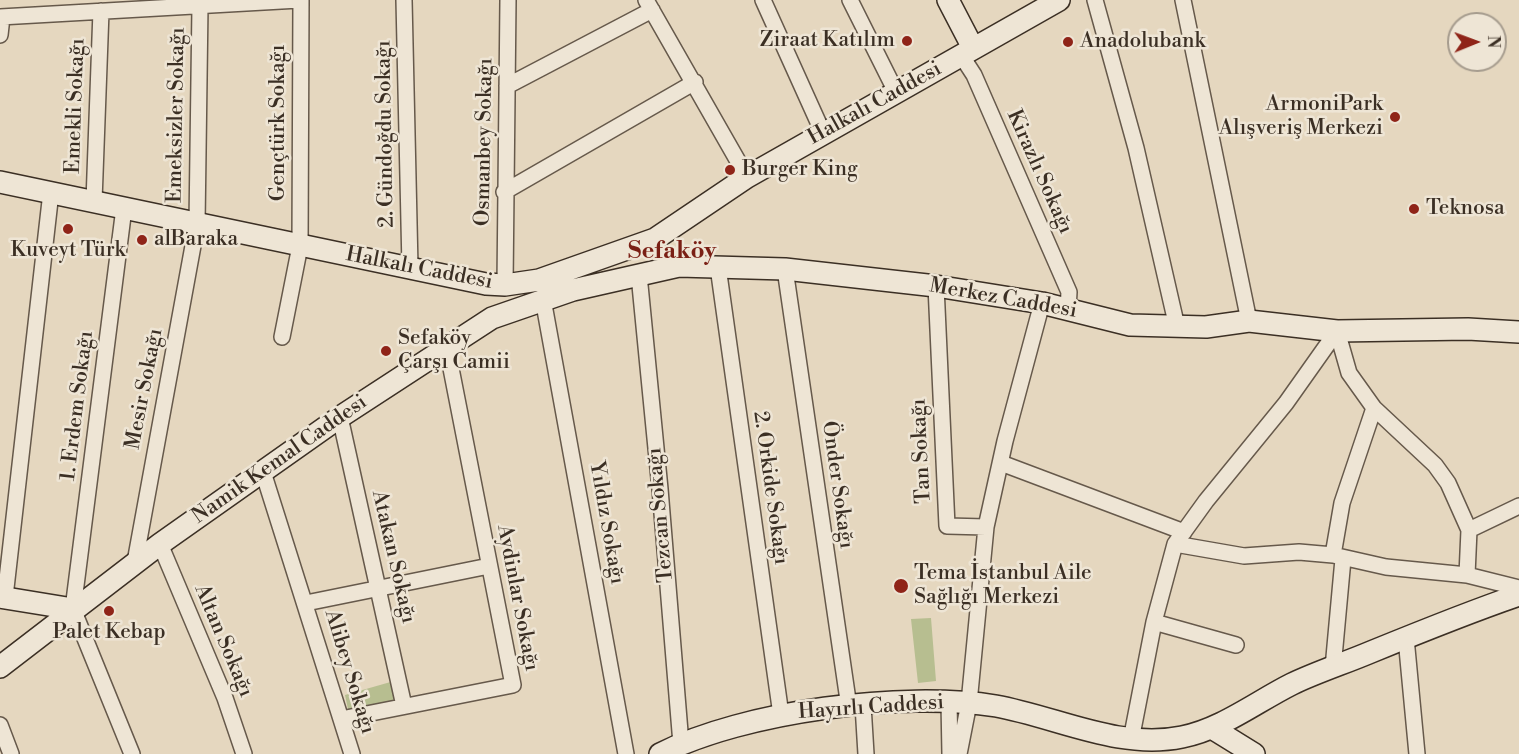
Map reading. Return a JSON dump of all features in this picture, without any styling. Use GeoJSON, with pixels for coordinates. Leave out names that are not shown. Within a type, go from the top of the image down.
{"type":"FeatureCollection","features":[{"type":"Feature","properties":{"kind":"main road"},"geometry":{"type":"LineString","coordinates":[[948,0],[967,51]]}},
{"type":"Feature","properties":{"kind":"main road","name":"Halkalı Caddesi"},"geometry":{"type":"LineString","coordinates":[[0,182],[496,285],[539,280],[655,239],[747,177],[823,132],[1059,0]]}},
{"type":"Feature","properties":{"kind":"main road","name":"Merkez Caddesi"},"geometry":{"type":"LineString","coordinates":[[492,318],[543,299],[680,266],[785,269],[936,286],[1042,303],[1130,325],[1206,327],[1249,321],[1337,331],[1468,328],[1519,332]]}},
{"type":"Feature","properties":{"kind":"main road"},"geometry":{"type":"LineString","coordinates":[[492,318],[496,285]]}},
{"type":"Feature","properties":{"kind":"main road","name":"Namik Kemal Caddesi"},"geometry":{"type":"LineString","coordinates":[[0,667],[160,544],[340,417],[492,318]]}},
{"type":"Feature","properties":{"kind":"main road","name":"Hayırlı Caddesi"},"geometry":{"type":"LineString","coordinates":[[660,754],[682,749],[781,715],[919,700],[997,706],[1129,747],[1178,746],[1293,684],[1519,595]]}},
{"type":"Feature","properties":{"kind":"main road"},"geometry":{"type":"LineString","coordinates":[[9,598],[73,609]]}},
{"type":"Feature","properties":{"kind":"main road"},"geometry":{"type":"LineString","coordinates":[[9,598],[37,624],[38,638]]}},
{"type":"Feature","properties":{"kind":"main road"},"geometry":{"type":"LineString","coordinates":[[1212,728],[1254,754]]}},
{"type":"Feature","properties":{"kind":"street"},"geometry":{"type":"LineString","coordinates":[[0,35],[1,17],[53,7],[101,11],[300,0]]}},
{"type":"Feature","properties":{"kind":"street","name":"Gençtürk Sokağı"},"geometry":{"type":"LineString","coordinates":[[282,338],[300,246],[300,0]]}},
{"type":"Feature","properties":{"kind":"street","name":"2. Gündoğdu Sokağı"},"geometry":{"type":"LineString","coordinates":[[404,0],[410,267]]}},
{"type":"Feature","properties":{"kind":"street","name":"Osmanbey Sokağı"},"geometry":{"type":"LineString","coordinates":[[496,285],[504,192],[508,0]]}},
{"type":"Feature","properties":{"kind":"street"},"geometry":{"type":"LineString","coordinates":[[763,0],[823,132]]}},
{"type":"Feature","properties":{"kind":"street"},"geometry":{"type":"LineString","coordinates":[[850,0],[896,92]]}},
{"type":"Feature","properties":{"kind":"street"},"geometry":{"type":"LineString","coordinates":[[1095,0],[1136,148],[1177,327]]}},
{"type":"Feature","properties":{"kind":"street"},"geometry":{"type":"LineString","coordinates":[[1183,0],[1249,321]]}},
{"type":"Feature","properties":{"kind":"street"},"geometry":{"type":"LineString","coordinates":[[507,86],[649,5],[695,82],[747,177]]}},
{"type":"Feature","properties":{"kind":"street","name":"Emeksizler Sokağı"},"geometry":{"type":"LineString","coordinates":[[197,224],[200,6]]}},
{"type":"Feature","properties":{"kind":"street","name":"Emekli Sokağı"},"geometry":{"type":"LineString","coordinates":[[94,201],[101,11]]}},
{"type":"Feature","properties":{"kind":"street","name":"Kirazlı Sokağı"},"geometry":{"type":"LineString","coordinates":[[967,51],[974,75],[1069,292],[1068,309]]}},
{"type":"Feature","properties":{"kind":"street"},"geometry":{"type":"LineString","coordinates":[[504,192],[695,82]]}},
{"type":"Feature","properties":{"kind":"street"},"geometry":{"type":"LineString","coordinates":[[9,598],[51,192]]}},
{"type":"Feature","properties":{"kind":"street","name":"1. Erdem Sokağı"},"geometry":{"type":"LineString","coordinates":[[73,609],[124,208]]}},
{"type":"Feature","properties":{"kind":"street","name":"Mesir Sokağı"},"geometry":{"type":"LineString","coordinates":[[135,562],[197,224]]}},
{"type":"Feature","properties":{"kind":"street","name":"2. Orkide Sokağı"},"geometry":{"type":"LineString","coordinates":[[718,267],[781,715]]}},
{"type":"Feature","properties":{"kind":"street","name":"Önder Sokağı"},"geometry":{"type":"LineString","coordinates":[[785,269],[856,706],[866,754]]}},
{"type":"Feature","properties":{"kind":"street","name":"Tezcan Sokağı"},"geometry":{"type":"LineString","coordinates":[[639,275],[682,749]]}},
{"type":"Feature","properties":{"kind":"street","name":"Tan Sokağı"},"geometry":{"type":"LineString","coordinates":[[936,286],[947,526],[986,527]]}},
{"type":"Feature","properties":{"kind":"street","name":"Yıldız Sokağı"},"geometry":{"type":"LineString","coordinates":[[543,299],[626,754]]}},
{"type":"Feature","properties":{"kind":"street"},"geometry":{"type":"LineString","coordinates":[[950,754],[986,527],[1000,463],[1042,303]]}},
{"type":"Feature","properties":{"kind":"street"},"geometry":{"type":"LineString","coordinates":[[1337,331],[1349,373],[1374,408],[1435,465],[1448,483],[1469,530],[1467,575]]}},
{"type":"Feature","properties":{"kind":"street"},"geometry":{"type":"LineString","coordinates":[[1129,747],[1154,622],[1180,538],[1206,501],[1286,403],[1337,331]]}},
{"type":"Feature","properties":{"kind":"street","name":"Aydinlar Sokağı"},"geometry":{"type":"LineString","coordinates":[[341,719],[513,685],[447,348]]}},
{"type":"Feature","properties":{"kind":"street"},"geometry":{"type":"LineString","coordinates":[[1333,668],[1342,503],[1374,408]]}},
{"type":"Feature","properties":{"kind":"street","name":"Atakan Sokağı"},"geometry":{"type":"LineString","coordinates":[[340,417],[404,706]]}},
{"type":"Feature","properties":{"kind":"street"},"geometry":{"type":"LineString","coordinates":[[1000,463],[1180,538],[1244,556],[1299,552],[1386,567],[1467,575],[1519,588]]}},
{"type":"Feature","properties":{"kind":"street","name":"Alibey Sokağı"},"geometry":{"type":"LineString","coordinates":[[263,471],[352,754]]}},
{"type":"Feature","properties":{"kind":"street"},"geometry":{"type":"LineString","coordinates":[[1469,530],[1519,506]]}},
{"type":"Feature","properties":{"kind":"street","name":"Altan Sokağı"},"geometry":{"type":"LineString","coordinates":[[160,544],[225,698],[244,754]]}},
{"type":"Feature","properties":{"kind":"street"},"geometry":{"type":"LineString","coordinates":[[306,603],[379,586],[489,566]]}},
{"type":"Feature","properties":{"kind":"street"},"geometry":{"type":"LineString","coordinates":[[73,609],[132,754]]}},
{"type":"Feature","properties":{"kind":"street"},"geometry":{"type":"LineString","coordinates":[[1154,622],[1236,645]]}},
{"type":"Feature","properties":{"kind":"street"},"geometry":{"type":"LineString","coordinates":[[1406,638],[1417,754]]}},
{"type":"Feature","properties":{"kind":"street"},"geometry":{"type":"LineString","coordinates":[[959,703],[959,754]]}},
{"type":"Feature","properties":{"kind":"street"},"geometry":{"type":"LineString","coordinates":[[0,725],[11,754]]}},
{"type":"Feature","properties":{"kind":"green space"},"geometry":{"type":"Polygon","coordinates":[[[931,618],[936,681],[918,683],[911,619],[931,618]]]}},
{"type":"Feature","properties":{"kind":"green space"},"geometry":{"type":"Polygon","coordinates":[[[394,681],[399,702],[349,714],[345,695],[394,681]]]}},
{"type":"Feature","properties":{"kind":"place","name":"Ziraat Katılım"},"geometry":{"type":"Point","coordinates":[907,41]}},
{"type":"Feature","properties":{"kind":"place","name":"Anadolubank"},"geometry":{"type":"Point","coordinates":[1068,42]}},
{"type":"Feature","properties":{"kind":"place","name":"ArmoniPark Alışveriş Merkezi"},"geometry":{"type":"Point","coordinates":[1395,117]}},
{"type":"Feature","properties":{"kind":"place","name":"Burger King"},"geometry":{"type":"Point","coordinates":[730,170]}},
{"type":"Feature","properties":{"kind":"place","name":"Teknosa"},"geometry":{"type":"Point","coordinates":[1414,209]}},
{"type":"Feature","properties":{"kind":"place","name":"Kuveyt Türk"},"geometry":{"type":"Point","coordinates":[68,229]}},
{"type":"Feature","properties":{"kind":"place","name":"alBaraka"},"geometry":{"type":"Point","coordinates":[142,240]}},
{"type":"Feature","properties":{"kind":"place","name":"Sefaköy Çarşı Camii"},"geometry":{"type":"Point","coordinates":[386,351]}},
{"type":"Feature","properties":{"kind":"place","name":"Tema İstanbul Aile Sağlığı Merkezi"},"geometry":{"type":"Point","coordinates":[901,586]}},
{"type":"Feature","properties":{"kind":"place","name":"Palet Kebap"},"geometry":{"type":"Point","coordinates":[109,611]}},
{"type":"Feature","properties":{"kind":"district","name":"Sefaköy"},"geometry":{"type":"Point","coordinates":[672,252]}}]}
